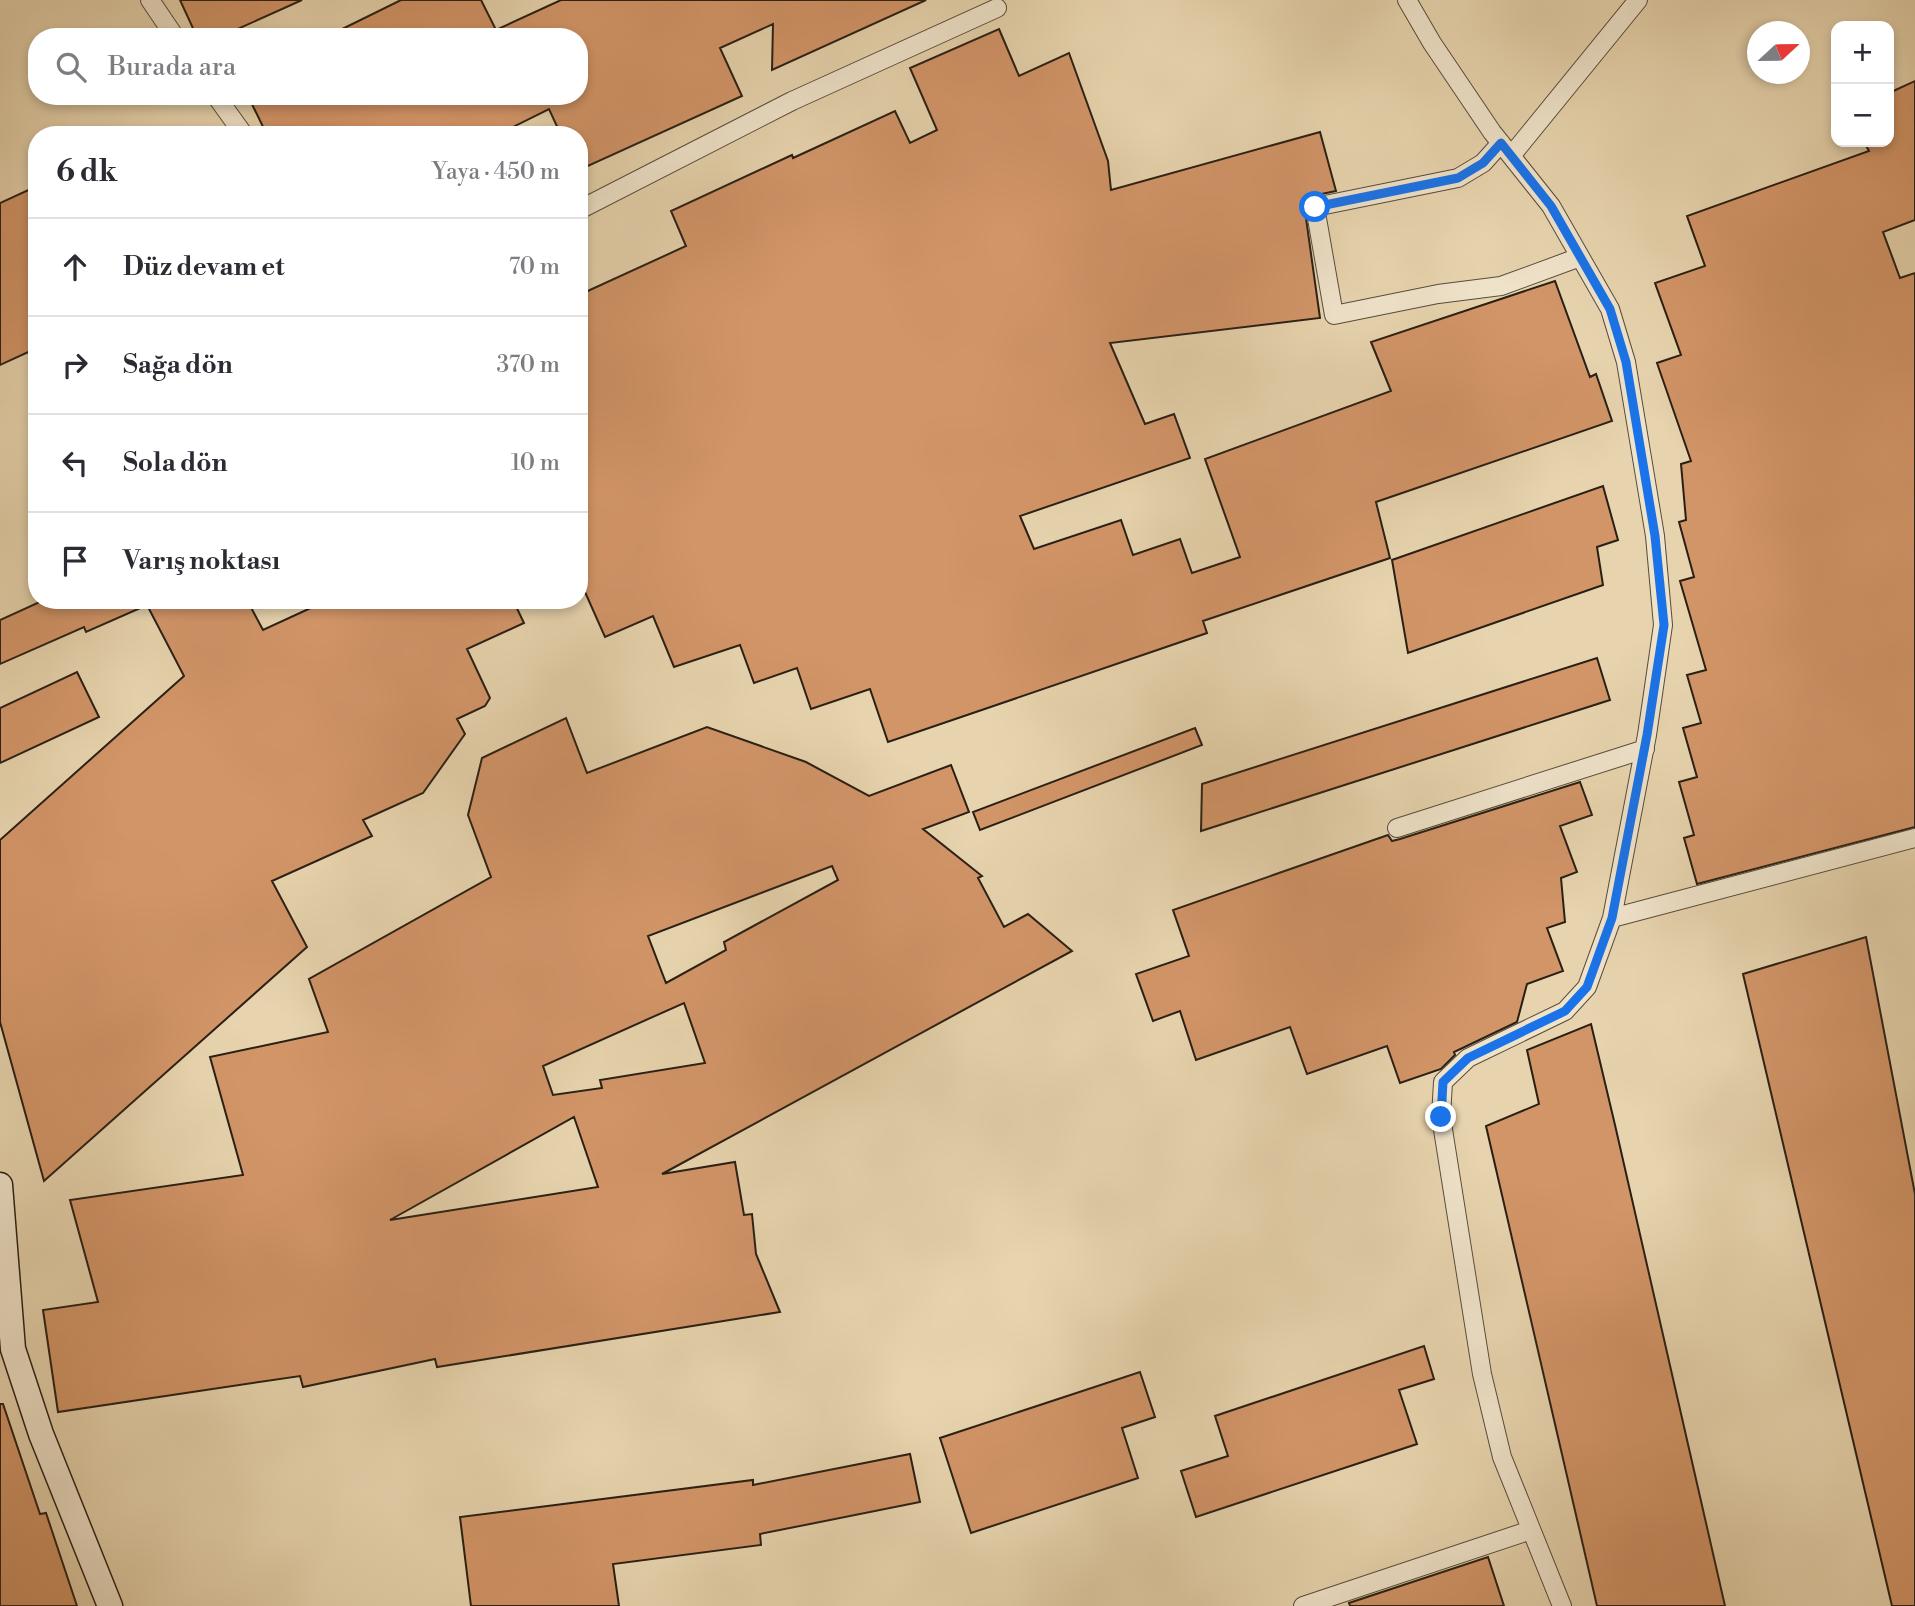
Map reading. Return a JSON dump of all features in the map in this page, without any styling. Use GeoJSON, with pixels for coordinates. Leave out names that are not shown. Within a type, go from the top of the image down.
{"type":"FeatureCollection","features":[{"type":"Feature","properties":{"kind":"street"},"geometry":{"type":"LineString","coordinates":[[150,0],[169,28]]}},
{"type":"Feature","properties":{"kind":"street"},"geometry":{"type":"LineString","coordinates":[[1407,0],[1432,43],[1506,150],[1551,206],[1610,309],[1626,362],[1655,536],[1664,625],[1645,749],[1612,918],[1587,987],[1565,1011],[1468,1058],[1443,1082],[1441,1117],[1482,1374],[1502,1457],[1562,1606]]}},
{"type":"Feature","properties":{"kind":"street"},"geometry":{"type":"LineString","coordinates":[[1580,257],[1501,286],[1438,294],[1334,315],[1315,207],[1458,178],[1506,150],[1638,0]]}},
{"type":"Feature","properties":{"kind":"street"},"geometry":{"type":"LineString","coordinates":[[588,205],[792,101],[997,8]]}},
{"type":"Feature","properties":{"kind":"street"},"geometry":{"type":"LineString","coordinates":[[222,105],[238,126]]}},
{"type":"Feature","properties":{"kind":"street"},"geometry":{"type":"LineString","coordinates":[[1397,828],[1645,749]]}},
{"type":"Feature","properties":{"kind":"street"},"geometry":{"type":"LineString","coordinates":[[1612,918],[1915,838]]}},
{"type":"Feature","properties":{"kind":"street"},"geometry":{"type":"LineString","coordinates":[[0,1185],[13,1349],[41,1434],[110,1606]]}},
{"type":"Feature","properties":{"kind":"street"},"geometry":{"type":"LineString","coordinates":[[1303,1606],[1531,1530]]}},
{"type":"Feature","properties":{"kind":"building"},"geometry":{"type":"Polygon","coordinates":[[[180,0],[302,0],[240,28],[193,28],[180,0]]]}},
{"type":"Feature","properties":{"kind":"building"},"geometry":{"type":"Polygon","coordinates":[[[401,0],[481,0],[495,28],[344,28],[401,0]]]}},
{"type":"Feature","properties":{"kind":"building"},"geometry":{"type":"Polygon","coordinates":[[[561,0],[926,0],[772,70],[773,24],[720,48],[742,96],[588,166],[588,126],[557,126],[549,109],[515,126],[263,126],[252,105],[588,105],[588,28],[500,28],[561,0]]]}},
{"type":"Feature","properties":{"kind":"building"},"geometry":{"type":"Polygon","coordinates":[[[999,29],[1019,76],[1069,53],[1108,161],[1111,190],[1320,132],[1336,191],[1312,196],[1304,204],[1320,318],[1110,343],[1145,424],[1174,414],[1190,458],[1020,516],[1034,549],[1121,520],[1133,555],[1180,539],[1192,573],[1240,557],[1205,459],[1391,391],[1371,342],[1555,281],[1590,377],[1596,374],[1612,421],[1376,502],[1390,558],[1203,621],[1207,633],[888,742],[870,689],[811,709],[797,668],[754,683],[740,645],[674,667],[653,616],[605,637],[588,599],[588,291],[686,246],[671,211],[792,155],[793,158],[895,111],[910,143],[937,130],[910,68],[999,29]]]}},
{"type":"Feature","properties":{"kind":"building"},"geometry":{"type":"Polygon","coordinates":[[[1915,81],[1915,220],[1883,232],[1900,278],[1915,273],[1915,827],[1697,884],[1684,838],[1694,835],[1679,782],[1697,777],[1683,728],[1701,723],[1687,675],[1706,670],[1680,581],[1694,577],[1679,522],[1686,520],[1681,464],[1691,461],[1657,363],[1681,355],[1655,283],[1705,266],[1687,216],[1869,151],[1867,147],[1894,147],[1894,91],[1915,81]]]}},
{"type":"Feature","properties":{"kind":"building"},"geometry":{"type":"Polygon","coordinates":[[[28,190],[28,352],[0,365],[0,203],[28,190]]]}},
{"type":"Feature","properties":{"kind":"building"},"geometry":{"type":"Polygon","coordinates":[[[1603,486],[1618,540],[1597,547],[1603,585],[1408,653],[1392,560],[1603,486]]]}},
{"type":"Feature","properties":{"kind":"building"},"geometry":{"type":"Polygon","coordinates":[[[28,607],[138,609],[86,632],[84,627],[0,664],[0,620],[28,607]]]}},
{"type":"Feature","properties":{"kind":"building"},"geometry":{"type":"Polygon","coordinates":[[[149,609],[252,609],[263,630],[308,609],[517,609],[524,623],[467,649],[490,698],[485,706],[457,719],[465,734],[423,793],[363,820],[372,836],[272,881],[307,947],[44,1181],[0,1022],[0,840],[184,676],[149,609]]]}},
{"type":"Feature","properties":{"kind":"building"},"geometry":{"type":"Polygon","coordinates":[[[1597,658],[1610,700],[1201,831],[1202,784],[1597,658]]]}},
{"type":"Feature","properties":{"kind":"building"},"geometry":{"type":"Polygon","coordinates":[[[77,672],[99,717],[0,763],[0,708],[77,672]]]}},
{"type":"Feature","properties":{"kind":"building"},"geometry":{"type":"Polygon","coordinates":[[[566,718],[587,773],[707,727],[806,762],[869,796],[951,765],[969,812],[923,829],[982,876],[978,878],[1004,927],[1028,914],[1072,951],[662,1174],[735,1162],[744,1215],[752,1214],[756,1254],[780,1312],[437,1367],[435,1359],[303,1387],[300,1376],[58,1412],[43,1310],[98,1302],[70,1200],[243,1175],[210,1057],[328,1032],[309,979],[491,877],[468,815],[482,758],[566,718]],[[832,866],[648,936],[666,983],[726,950],[724,942],[838,880],[832,866]],[[684,1003],[543,1066],[553,1095],[602,1088],[600,1080],[705,1063],[684,1003]],[[574,1117],[390,1220],[598,1187],[574,1117]]]}},
{"type":"Feature","properties":{"kind":"building"},"geometry":{"type":"Polygon","coordinates":[[[1195,728],[1202,745],[980,830],[973,812],[1195,728]]]}},
{"type":"Feature","properties":{"kind":"building"},"geometry":{"type":"Polygon","coordinates":[[[1580,782],[1592,815],[1560,826],[1577,872],[1561,878],[1565,922],[1547,928],[1563,971],[1527,984],[1517,1022],[1454,1052],[1455,1055],[1441,1069],[1400,1083],[1387,1046],[1307,1074],[1290,1027],[1196,1060],[1180,1011],[1153,1021],[1136,974],[1189,956],[1173,910],[1388,835],[1392,841],[1400,839],[1580,782]]]}},
{"type":"Feature","properties":{"kind":"building"},"geometry":{"type":"Polygon","coordinates":[[[1866,937],[1915,1194],[1915,1606],[1892,1606],[1743,974],[1866,937]]]}},
{"type":"Feature","properties":{"kind":"building"},"geometry":{"type":"Polygon","coordinates":[[[1591,1024],[1725,1606],[1597,1606],[1486,1126],[1539,1104],[1527,1050],[1591,1024]]]}},
{"type":"Feature","properties":{"kind":"building"},"geometry":{"type":"Polygon","coordinates":[[[1424,1346],[1434,1379],[1399,1390],[1417,1444],[1196,1517],[1181,1471],[1228,1456],[1215,1416],[1424,1346]]]}},
{"type":"Feature","properties":{"kind":"building"},"geometry":{"type":"Polygon","coordinates":[[[1140,1372],[1155,1417],[1122,1428],[1138,1478],[971,1533],[940,1438],[1140,1372]]]}},
{"type":"Feature","properties":{"kind":"building"},"geometry":{"type":"Polygon","coordinates":[[[0,1404],[3,1404],[40,1514],[46,1513],[77,1606],[0,1606],[0,1404]]]}},
{"type":"Feature","properties":{"kind":"building"},"geometry":{"type":"Polygon","coordinates":[[[910,1454],[920,1502],[760,1534],[761,1545],[613,1564],[619,1606],[471,1606],[460,1517],[753,1480],[753,1485],[910,1454]]]}},
{"type":"Feature","properties":{"kind":"building"},"geometry":{"type":"Polygon","coordinates":[[[1488,1557],[1504,1606],[1350,1606],[1349,1603],[1488,1557]]]}},
{"type":"Feature","properties":{"kind":"route"},"geometry":{"type":"LineString","coordinates":[[1315,207],[1458,178],[1483,163],[1501,143],[1551,206],[1610,309],[1626,362],[1655,536],[1664,625],[1645,749],[1612,918],[1602,954],[1587,987],[1565,1011],[1468,1058],[1443,1082],[1441,1117]]}}]}
